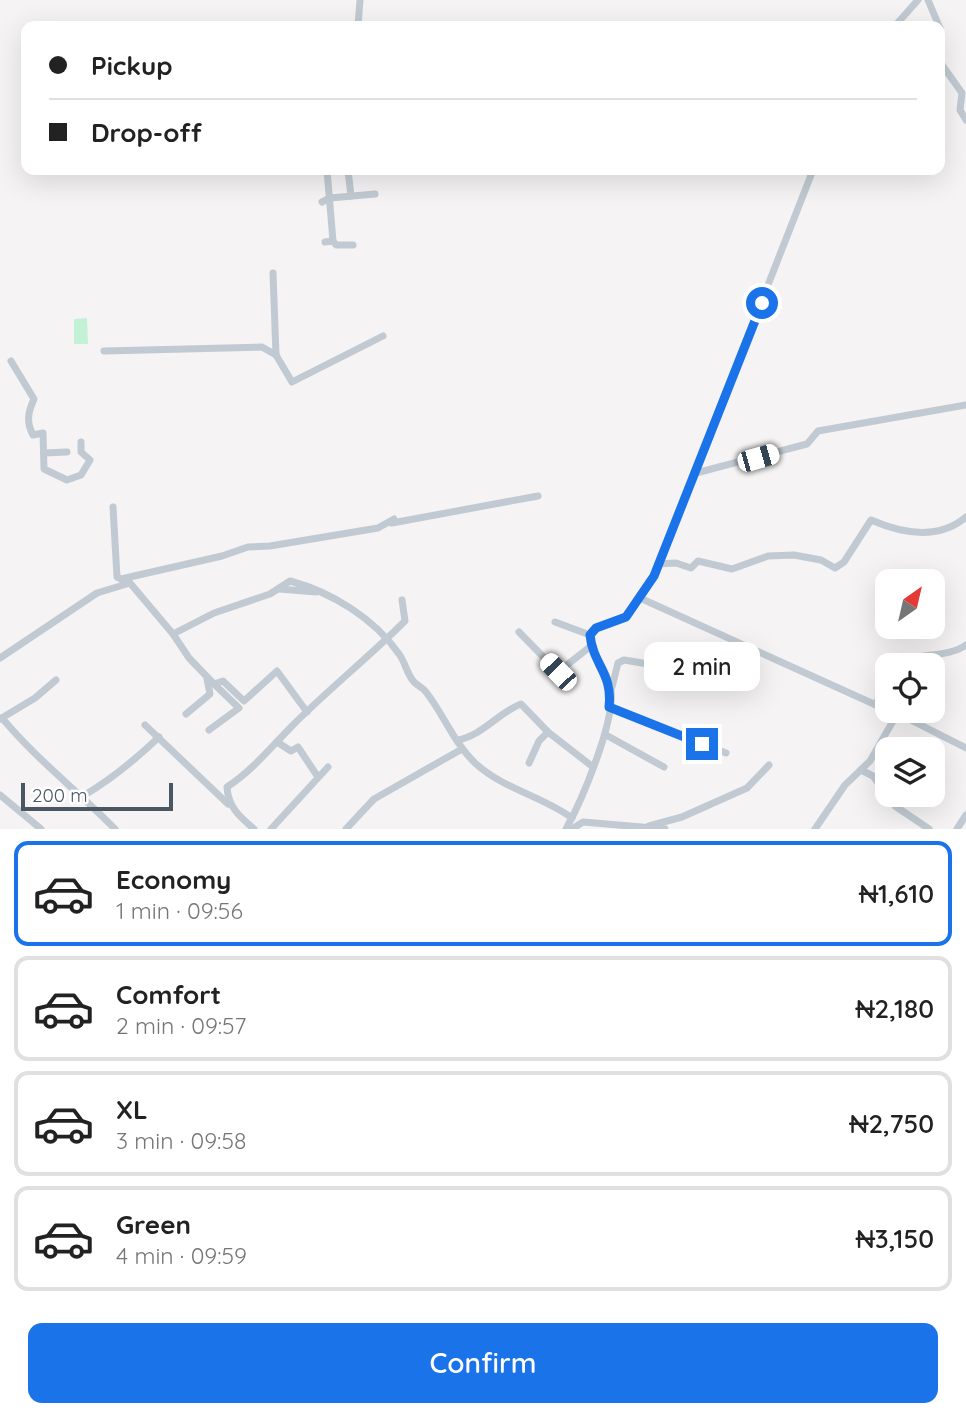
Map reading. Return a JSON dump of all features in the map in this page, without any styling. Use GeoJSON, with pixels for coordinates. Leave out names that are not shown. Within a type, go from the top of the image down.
{"type":"FeatureCollection","features":[{"type":"Feature","properties":{"kind":"street"},"geometry":{"type":"LineString","coordinates":[[358,21],[360,0]]}},
{"type":"Feature","properties":{"kind":"street"},"geometry":{"type":"LineString","coordinates":[[899,21],[918,0]]}},
{"type":"Feature","properties":{"kind":"street"},"geometry":{"type":"LineString","coordinates":[[928,0],[937,21]]}},
{"type":"Feature","properties":{"kind":"street"},"geometry":{"type":"LineString","coordinates":[[945,69],[962,93],[960,110],[966,120]]}},
{"type":"Feature","properties":{"kind":"street"},"geometry":{"type":"LineString","coordinates":[[328,175],[329,242],[336,245],[353,245]]}},
{"type":"Feature","properties":{"kind":"street"},"geometry":{"type":"LineString","coordinates":[[349,175],[351,196]]}},
{"type":"Feature","properties":{"kind":"street"},"geometry":{"type":"LineString","coordinates":[[611,687],[591,646],[590,635],[596,628],[626,617],[640,598],[658,564],[811,175]]}},
{"type":"Feature","properties":{"kind":"street"},"geometry":{"type":"LineString","coordinates":[[322,202],[330,198],[375,194]]}},
{"type":"Feature","properties":{"kind":"street"},"geometry":{"type":"LineString","coordinates":[[273,273],[276,355],[292,382],[383,336]]}},
{"type":"Feature","properties":{"kind":"street"},"geometry":{"type":"LineString","coordinates":[[262,346],[274,331]]}},
{"type":"Feature","properties":{"kind":"street"},"geometry":{"type":"LineString","coordinates":[[104,351],[262,346],[276,355]]}},
{"type":"Feature","properties":{"kind":"street"},"geometry":{"type":"LineString","coordinates":[[11,361],[34,399],[29,410],[28,426],[33,435],[43,433],[44,469],[58,478],[75,478],[86,472],[90,460],[82,452],[81,442]]}},
{"type":"Feature","properties":{"kind":"street"},"geometry":{"type":"LineString","coordinates":[[696,473],[807,444],[818,431],[966,405]]}},
{"type":"Feature","properties":{"kind":"street"},"geometry":{"type":"LineString","coordinates":[[44,453],[67,452]]}},
{"type":"Feature","properties":{"kind":"street"},"geometry":{"type":"LineString","coordinates":[[113,507],[117,577],[121,579],[222,556],[248,547],[270,546],[392,521],[538,496]]}},
{"type":"Feature","properties":{"kind":"street"},"geometry":{"type":"LineString","coordinates":[[658,564],[676,564],[691,568],[698,561],[732,569],[768,556],[794,555],[821,560],[835,568],[844,562],[871,520],[910,534],[948,529],[966,517]]}},
{"type":"Feature","properties":{"kind":"street"},"geometry":{"type":"LineString","coordinates":[[173,634],[214,613],[279,589],[290,581],[335,598],[387,639],[401,656],[413,681],[426,691],[462,749],[493,777],[552,803],[572,818]]}},
{"type":"Feature","properties":{"kind":"street"},"geometry":{"type":"LineString","coordinates":[[0,659],[97,593],[130,583],[207,678],[239,708],[209,730]]}},
{"type":"Feature","properties":{"kind":"street"},"geometry":{"type":"LineString","coordinates":[[640,598],[875,705]]}},
{"type":"Feature","properties":{"kind":"street"},"geometry":{"type":"LineString","coordinates":[[235,813],[227,797],[227,787],[242,778],[307,712],[405,621],[402,600]]}},
{"type":"Feature","properties":{"kind":"street"},"geometry":{"type":"LineString","coordinates":[[555,622],[590,635]]}},
{"type":"Feature","properties":{"kind":"street"},"geometry":{"type":"LineString","coordinates":[[519,632],[558,672],[591,646]]}},
{"type":"Feature","properties":{"kind":"street"},"geometry":{"type":"LineString","coordinates":[[940,653],[958,651],[966,645]]}},
{"type":"Feature","properties":{"kind":"street"},"geometry":{"type":"LineString","coordinates":[[566,829],[606,735],[611,687],[618,663],[624,660],[708,674]]}},
{"type":"Feature","properties":{"kind":"street"},"geometry":{"type":"LineString","coordinates":[[214,684],[223,681],[244,701],[277,671],[307,712]]}},
{"type":"Feature","properties":{"kind":"street"},"geometry":{"type":"LineString","coordinates":[[186,714],[210,694],[207,678]]}},
{"type":"Feature","properties":{"kind":"street"},"geometry":{"type":"LineString","coordinates":[[56,680],[35,698],[1,718],[27,747],[83,796],[115,829]]}},
{"type":"Feature","properties":{"kind":"street"},"geometry":{"type":"LineString","coordinates":[[457,740],[476,733],[508,709],[521,704],[548,733],[593,767]]}},
{"type":"Feature","properties":{"kind":"street"},"geometry":{"type":"LineString","coordinates":[[609,707],[726,753]]}},
{"type":"Feature","properties":{"kind":"street"},"geometry":{"type":"LineString","coordinates":[[815,829],[845,785],[870,761],[886,723]]}},
{"type":"Feature","properties":{"kind":"street"},"geometry":{"type":"LineString","coordinates":[[915,723],[966,748]]}},
{"type":"Feature","properties":{"kind":"street"},"geometry":{"type":"LineString","coordinates":[[145,725],[183,765],[214,788],[235,813],[254,829]]}},
{"type":"Feature","properties":{"kind":"street"},"geometry":{"type":"LineString","coordinates":[[529,763],[539,741],[548,733]]}},
{"type":"Feature","properties":{"kind":"street"},"geometry":{"type":"LineString","coordinates":[[606,735],[664,767]]}},
{"type":"Feature","properties":{"kind":"street"},"geometry":{"type":"LineString","coordinates":[[83,796],[131,765],[137,755],[159,737]]}},
{"type":"Feature","properties":{"kind":"street"},"geometry":{"type":"LineString","coordinates":[[276,742],[291,751],[298,747],[318,777]]}},
{"type":"Feature","properties":{"kind":"street"},"geometry":{"type":"LineString","coordinates":[[346,829],[374,799],[462,749]]}},
{"type":"Feature","properties":{"kind":"street"},"geometry":{"type":"LineString","coordinates":[[649,826],[682,817],[747,788],[769,765]]}},
{"type":"Feature","properties":{"kind":"street"},"geometry":{"type":"LineString","coordinates":[[271,829],[328,766]]}},
{"type":"Feature","properties":{"kind":"street"},"geometry":{"type":"LineString","coordinates":[[861,770],[873,776],[895,806],[929,829]]}},
{"type":"Feature","properties":{"kind":"street"},"geometry":{"type":"LineString","coordinates":[[0,795],[41,829]]}},
{"type":"Feature","properties":{"kind":"street"},"geometry":{"type":"LineString","coordinates":[[578,804],[583,822]]}},
{"type":"Feature","properties":{"kind":"street"},"geometry":{"type":"LineString","coordinates":[[957,829],[966,815]]}},
{"type":"Feature","properties":{"kind":"street"},"geometry":{"type":"LineString","coordinates":[[572,829],[583,822],[666,829]]}},
{"type":"Feature","properties":{"kind":"green space"},"geometry":{"type":"Polygon","coordinates":[[[87,318],[88,344],[74,344],[74,319],[87,318]]]}},
{"type":"Feature","properties":{"kind":"route"},"geometry":{"type":"LineString","coordinates":[[702,744],[609,707],[611,687],[591,646],[590,635],[596,628],[626,617],[654,576],[762,303]]}}]}
